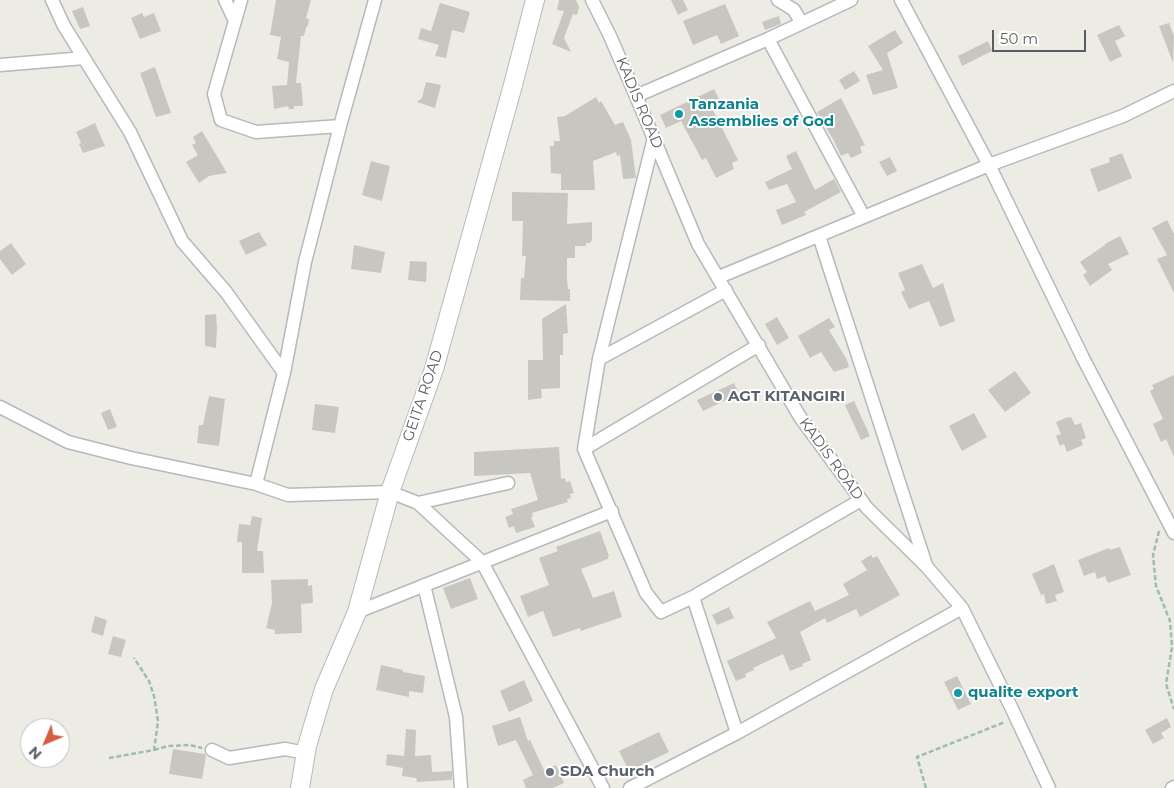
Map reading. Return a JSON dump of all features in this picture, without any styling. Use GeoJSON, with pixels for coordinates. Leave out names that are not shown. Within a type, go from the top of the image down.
{"type":"FeatureCollection","features":[{"type":"Feature","properties":{"kind":"main road","name":"GEITA ROAD"},"geometry":{"type":"LineString","coordinates":[[300,788],[306,753],[324,689],[357,612],[390,492],[434,369],[513,86],[534,0]]}},
{"type":"Feature","properties":{"kind":"street"},"geometry":{"type":"LineString","coordinates":[[52,0],[64,26],[130,132],[182,241],[226,292],[284,374]]}},
{"type":"Feature","properties":{"kind":"street"},"geometry":{"type":"LineString","coordinates":[[225,0],[235,21]]}},
{"type":"Feature","properties":{"kind":"street"},"geometry":{"type":"LineString","coordinates":[[241,0],[214,94],[221,120],[256,132],[340,126]]}},
{"type":"Feature","properties":{"kind":"street"},"geometry":{"type":"LineString","coordinates":[[256,484],[284,374],[305,262],[375,0]]}},
{"type":"Feature","properties":{"kind":"street","name":"KADIS ROAD"},"geometry":{"type":"LineString","coordinates":[[592,0],[610,36],[698,244],[800,417],[867,508],[927,567],[962,608],[1048,788]]}},
{"type":"Feature","properties":{"kind":"street"},"geometry":{"type":"LineString","coordinates":[[778,0],[794,10],[801,22]]}},
{"type":"Feature","properties":{"kind":"street"},"geometry":{"type":"LineString","coordinates":[[636,96],[768,39],[851,0]]}},
{"type":"Feature","properties":{"kind":"street"},"geometry":{"type":"LineString","coordinates":[[901,0],[989,165],[1083,358],[1174,533]]}},
{"type":"Feature","properties":{"kind":"street"},"geometry":{"type":"LineString","coordinates":[[768,39],[864,217]]}},
{"type":"Feature","properties":{"kind":"street"},"geometry":{"type":"LineString","coordinates":[[0,65],[84,58]]}},
{"type":"Feature","properties":{"kind":"street"},"geometry":{"type":"LineString","coordinates":[[719,277],[989,165],[1123,116],[1174,91]]}},
{"type":"Feature","properties":{"kind":"street"},"geometry":{"type":"LineString","coordinates":[[654,138],[599,359],[584,449],[646,593],[662,612],[861,500]]}},
{"type":"Feature","properties":{"kind":"street"},"geometry":{"type":"LineString","coordinates":[[819,236],[927,567]]}},
{"type":"Feature","properties":{"kind":"street"},"geometry":{"type":"LineString","coordinates":[[599,359],[726,290]]}},
{"type":"Feature","properties":{"kind":"street"},"geometry":{"type":"LineString","coordinates":[[584,449],[758,345]]}},
{"type":"Feature","properties":{"kind":"street"},"geometry":{"type":"LineString","coordinates":[[0,407],[68,442],[130,458],[256,484],[288,495],[390,492],[418,503],[482,562],[603,788]]}},
{"type":"Feature","properties":{"kind":"street"},"geometry":{"type":"LineString","coordinates":[[418,503],[508,482]]}},
{"type":"Feature","properties":{"kind":"street"},"geometry":{"type":"LineString","coordinates":[[357,612],[612,511]]}},
{"type":"Feature","properties":{"kind":"street"},"geometry":{"type":"LineString","coordinates":[[424,585],[456,717],[461,788]]}},
{"type":"Feature","properties":{"kind":"street"},"geometry":{"type":"LineString","coordinates":[[693,596],[737,733]]}},
{"type":"Feature","properties":{"kind":"street"},"geometry":{"type":"LineString","coordinates":[[630,788],[737,733],[962,608]]}},
{"type":"Feature","properties":{"kind":"street"},"geometry":{"type":"LineString","coordinates":[[212,750],[229,758],[285,749],[306,753]]}},
{"type":"Feature","properties":{"kind":"path"},"geometry":{"type":"LineString","coordinates":[[1163,512],[1153,555],[1156,586],[1170,621],[1172,647],[1166,684],[1174,709]]}},
{"type":"Feature","properties":{"kind":"path"},"geometry":{"type":"LineString","coordinates":[[134,658],[149,682],[154,696],[158,721],[154,750]]}},
{"type":"Feature","properties":{"kind":"path"},"geometry":{"type":"LineString","coordinates":[[926,788],[917,758],[1016,718]]}},
{"type":"Feature","properties":{"kind":"path"},"geometry":{"type":"LineString","coordinates":[[109,758],[168,746],[190,745],[212,750]]}},
{"type":"Feature","properties":{"kind":"building"},"geometry":{"type":"Polygon","coordinates":[[[276,0],[311,0],[306,18],[309,19],[308,25],[304,36],[301,36],[296,83],[301,83],[303,106],[294,106],[294,109],[289,109],[288,106],[274,109],[272,86],[287,85],[289,62],[277,59],[281,37],[270,35],[276,0]]]}},
{"type":"Feature","properties":{"kind":"building"},"geometry":{"type":"Polygon","coordinates":[[[559,0],[576,0],[579,7],[577,15],[573,14],[564,38],[571,52],[552,44],[564,11],[557,10],[559,0]]]}},
{"type":"Feature","properties":{"kind":"building"},"geometry":{"type":"Polygon","coordinates":[[[671,0],[683,0],[688,10],[678,15],[671,0]]]}},
{"type":"Feature","properties":{"kind":"building"},"geometry":{"type":"Polygon","coordinates":[[[440,3],[470,12],[464,33],[452,30],[446,58],[435,56],[439,45],[418,39],[421,28],[431,31],[440,3]]]}},
{"type":"Feature","properties":{"kind":"building"},"geometry":{"type":"Polygon","coordinates":[[[725,4],[739,36],[721,44],[717,35],[693,45],[683,21],[725,4]]]}},
{"type":"Feature","properties":{"kind":"building"},"geometry":{"type":"Polygon","coordinates":[[[83,7],[90,26],[80,29],[72,11],[83,7]]]}},
{"type":"Feature","properties":{"kind":"building"},"geometry":{"type":"Polygon","coordinates":[[[142,13],[144,17],[154,13],[161,31],[140,39],[131,18],[142,13]]]}},
{"type":"Feature","properties":{"kind":"building"},"geometry":{"type":"Polygon","coordinates":[[[779,16],[781,24],[765,30],[762,22],[779,16]]]}},
{"type":"Feature","properties":{"kind":"building"},"geometry":{"type":"Polygon","coordinates":[[[1169,23],[1174,36],[1173,63],[1159,26],[1169,23]]]}},
{"type":"Feature","properties":{"kind":"building"},"geometry":{"type":"Polygon","coordinates":[[[1119,25],[1125,36],[1115,41],[1122,56],[1110,62],[1097,35],[1119,25]]]}},
{"type":"Feature","properties":{"kind":"building"},"geometry":{"type":"Polygon","coordinates":[[[895,30],[903,43],[887,53],[898,88],[873,95],[866,75],[883,70],[868,46],[895,30]]]}},
{"type":"Feature","properties":{"kind":"building"},"geometry":{"type":"Polygon","coordinates":[[[988,41],[992,51],[962,66],[958,56],[988,41]]]}},
{"type":"Feature","properties":{"kind":"building"},"geometry":{"type":"Polygon","coordinates":[[[155,67],[171,113],[156,117],[140,73],[155,67]]]}},
{"type":"Feature","properties":{"kind":"building"},"geometry":{"type":"Polygon","coordinates":[[[854,71],[860,81],[845,90],[839,80],[854,71]]]}},
{"type":"Feature","properties":{"kind":"building"},"geometry":{"type":"Polygon","coordinates":[[[426,82],[441,85],[435,108],[417,102],[422,98],[426,82]]]}},
{"type":"Feature","properties":{"kind":"building"},"geometry":{"type":"Polygon","coordinates":[[[714,89],[719,99],[710,104],[738,160],[732,163],[734,169],[716,178],[706,158],[702,160],[681,121],[666,128],[660,115],[714,89]]]}},
{"type":"Feature","properties":{"kind":"building"},"geometry":{"type":"Polygon","coordinates":[[[596,97],[599,103],[601,101],[615,125],[623,122],[631,140],[636,178],[623,179],[620,155],[617,156],[616,152],[593,161],[595,190],[561,190],[561,174],[551,173],[550,146],[554,146],[554,141],[560,141],[557,117],[565,116],[596,97]]]}},
{"type":"Feature","properties":{"kind":"building"},"geometry":{"type":"Polygon","coordinates":[[[841,98],[865,145],[860,147],[862,153],[851,158],[848,153],[841,156],[817,112],[841,98]]]}},
{"type":"Feature","properties":{"kind":"building"},"geometry":{"type":"Polygon","coordinates":[[[95,123],[105,146],[83,153],[76,132],[95,123]]]}},
{"type":"Feature","properties":{"kind":"building"},"geometry":{"type":"Polygon","coordinates":[[[202,131],[227,173],[209,176],[199,183],[186,162],[198,155],[192,145],[196,143],[193,137],[202,131]]]}},
{"type":"Feature","properties":{"kind":"building"},"geometry":{"type":"Polygon","coordinates":[[[796,151],[815,190],[834,179],[841,192],[804,212],[806,215],[782,225],[776,210],[796,202],[787,184],[769,190],[765,182],[792,169],[786,156],[796,151]]]}},
{"type":"Feature","properties":{"kind":"building"},"geometry":{"type":"Polygon","coordinates":[[[1122,153],[1132,178],[1098,192],[1090,169],[1110,162],[1109,158],[1122,153]]]}},
{"type":"Feature","properties":{"kind":"building"},"geometry":{"type":"Polygon","coordinates":[[[890,157],[897,171],[887,176],[879,162],[890,157]]]}},
{"type":"Feature","properties":{"kind":"building"},"geometry":{"type":"Polygon","coordinates":[[[371,161],[390,166],[382,201],[362,195],[371,161]]]}},
{"type":"Feature","properties":{"kind":"building"},"geometry":{"type":"Polygon","coordinates":[[[512,192],[568,193],[567,224],[592,222],[592,240],[590,243],[586,243],[586,246],[575,246],[575,258],[567,258],[570,301],[520,300],[521,278],[524,278],[526,256],[522,256],[523,221],[512,221],[512,192]]]}},
{"type":"Feature","properties":{"kind":"building"},"geometry":{"type":"Polygon","coordinates":[[[1167,220],[1174,234],[1174,293],[1157,259],[1167,255],[1152,228],[1167,220]]]}},
{"type":"Feature","properties":{"kind":"building"},"geometry":{"type":"Polygon","coordinates":[[[259,232],[267,245],[246,255],[239,241],[259,232]]]}},
{"type":"Feature","properties":{"kind":"building"},"geometry":{"type":"Polygon","coordinates":[[[1120,236],[1129,254],[1108,264],[1112,270],[1090,286],[1083,275],[1087,272],[1080,262],[1120,236]]]}},
{"type":"Feature","properties":{"kind":"building"},"geometry":{"type":"Polygon","coordinates":[[[11,243],[26,264],[12,275],[0,259],[0,251],[11,243]]]}},
{"type":"Feature","properties":{"kind":"building"},"geometry":{"type":"Polygon","coordinates":[[[354,245],[385,252],[381,273],[351,269],[354,245]]]}},
{"type":"Feature","properties":{"kind":"building"},"geometry":{"type":"Polygon","coordinates":[[[410,261],[427,262],[426,282],[408,280],[410,261]]]}},
{"type":"Feature","properties":{"kind":"building"},"geometry":{"type":"Polygon","coordinates":[[[922,264],[933,288],[943,283],[955,321],[940,327],[929,301],[909,309],[901,292],[905,290],[898,273],[922,264]]]}},
{"type":"Feature","properties":{"kind":"building"},"geometry":{"type":"Polygon","coordinates":[[[566,304],[568,333],[563,334],[563,355],[560,355],[560,388],[541,389],[542,398],[528,400],[528,360],[543,360],[542,319],[566,304]]]}},
{"type":"Feature","properties":{"kind":"building"},"geometry":{"type":"Polygon","coordinates":[[[216,314],[216,348],[205,346],[205,315],[216,314]]]}},
{"type":"Feature","properties":{"kind":"building"},"geometry":{"type":"Polygon","coordinates":[[[777,317],[789,338],[777,345],[765,324],[777,317]]]}},
{"type":"Feature","properties":{"kind":"building"},"geometry":{"type":"Polygon","coordinates":[[[829,318],[835,327],[829,330],[847,360],[849,367],[834,372],[821,352],[810,358],[798,336],[829,318]]]}},
{"type":"Feature","properties":{"kind":"building"},"geometry":{"type":"Polygon","coordinates":[[[1015,371],[1031,393],[1005,412],[988,390],[1015,371]]]}},
{"type":"Feature","properties":{"kind":"building"},"geometry":{"type":"Polygon","coordinates":[[[1174,375],[1174,457],[1166,439],[1161,442],[1153,424],[1163,419],[1150,391],[1154,389],[1152,385],[1174,375]]]}},
{"type":"Feature","properties":{"kind":"building","name":"AGT KITANGIRI"},"geometry":{"type":"Polygon","coordinates":[[[734,383],[739,394],[703,411],[697,400],[734,383]]]}},
{"type":"Feature","properties":{"kind":"building"},"geometry":{"type":"Polygon","coordinates":[[[209,396],[225,399],[219,446],[197,443],[199,425],[203,425],[209,396]]]}},
{"type":"Feature","properties":{"kind":"building"},"geometry":{"type":"Polygon","coordinates":[[[854,401],[870,436],[861,440],[845,405],[854,401]]]}},
{"type":"Feature","properties":{"kind":"building"},"geometry":{"type":"Polygon","coordinates":[[[315,404],[339,407],[335,433],[312,430],[315,404]]]}},
{"type":"Feature","properties":{"kind":"building"},"geometry":{"type":"Polygon","coordinates":[[[110,409],[117,427],[108,430],[101,413],[110,409]]]}},
{"type":"Feature","properties":{"kind":"building"},"geometry":{"type":"Polygon","coordinates":[[[974,413],[987,437],[962,451],[949,426],[974,413]]]}},
{"type":"Feature","properties":{"kind":"building"},"geometry":{"type":"Polygon","coordinates":[[[1071,417],[1075,425],[1081,423],[1086,438],[1081,440],[1083,445],[1067,452],[1064,444],[1060,446],[1056,436],[1061,434],[1056,422],[1071,417]]]}},
{"type":"Feature","properties":{"kind":"building"},"geometry":{"type":"Polygon","coordinates":[[[559,447],[561,479],[565,478],[566,482],[570,481],[574,493],[570,494],[571,498],[567,499],[568,502],[532,513],[533,516],[531,517],[535,527],[516,533],[514,526],[509,528],[505,517],[513,514],[511,509],[538,500],[530,473],[474,476],[474,452],[559,447]]]}},
{"type":"Feature","properties":{"kind":"building"},"geometry":{"type":"Polygon","coordinates":[[[252,516],[262,518],[257,551],[263,551],[264,573],[242,573],[242,542],[237,542],[239,524],[250,525],[252,516]]]}},
{"type":"Feature","properties":{"kind":"building"},"geometry":{"type":"Polygon","coordinates":[[[600,531],[609,556],[608,559],[581,569],[593,598],[614,591],[622,617],[581,631],[580,628],[553,637],[543,611],[528,617],[520,596],[549,585],[539,558],[558,551],[556,547],[600,531]]]}},
{"type":"Feature","properties":{"kind":"building"},"geometry":{"type":"Polygon","coordinates":[[[1120,547],[1131,575],[1108,583],[1105,576],[1097,579],[1095,572],[1084,576],[1078,560],[1109,548],[1110,550],[1120,547]]]}},
{"type":"Feature","properties":{"kind":"building"},"geometry":{"type":"Polygon","coordinates":[[[871,555],[873,558],[877,556],[900,595],[860,617],[856,609],[827,623],[825,618],[800,632],[811,660],[802,664],[803,666],[790,671],[783,654],[753,668],[754,670],[745,674],[746,677],[736,681],[727,661],[776,638],[767,622],[810,601],[815,611],[849,595],[843,584],[867,570],[861,561],[871,555]]]}},
{"type":"Feature","properties":{"kind":"building"},"geometry":{"type":"Polygon","coordinates":[[[1054,564],[1064,592],[1055,595],[1057,601],[1046,604],[1044,594],[1041,595],[1032,574],[1054,564]]]}},
{"type":"Feature","properties":{"kind":"building"},"geometry":{"type":"Polygon","coordinates":[[[470,578],[478,599],[451,609],[443,588],[470,578]]]}},
{"type":"Feature","properties":{"kind":"building"},"geometry":{"type":"Polygon","coordinates":[[[308,579],[308,586],[312,585],[313,603],[301,604],[302,633],[275,634],[275,630],[266,628],[272,603],[271,580],[308,579]]]}},
{"type":"Feature","properties":{"kind":"building"},"geometry":{"type":"Polygon","coordinates":[[[729,607],[734,618],[717,625],[712,615],[729,607]]]}},
{"type":"Feature","properties":{"kind":"building"},"geometry":{"type":"Polygon","coordinates":[[[95,616],[107,620],[103,636],[91,632],[95,616]]]}},
{"type":"Feature","properties":{"kind":"building"},"geometry":{"type":"Polygon","coordinates":[[[113,636],[126,640],[121,657],[108,654],[113,636]]]}},
{"type":"Feature","properties":{"kind":"building"},"geometry":{"type":"Polygon","coordinates":[[[381,665],[425,676],[423,693],[409,691],[409,697],[376,690],[381,665]]]}},
{"type":"Feature","properties":{"kind":"building","name":"qualite export"},"geometry":{"type":"Polygon","coordinates":[[[957,676],[971,704],[958,710],[944,682],[957,676]]]}},
{"type":"Feature","properties":{"kind":"building"},"geometry":{"type":"Polygon","coordinates":[[[524,680],[533,701],[509,712],[500,691],[524,680]]]}},
{"type":"Feature","properties":{"kind":"building"},"geometry":{"type":"Polygon","coordinates":[[[520,717],[528,741],[530,740],[544,770],[556,765],[564,783],[553,788],[526,788],[523,780],[533,775],[516,740],[498,746],[492,726],[520,717]]]}},
{"type":"Feature","properties":{"kind":"building"},"geometry":{"type":"Polygon","coordinates":[[[1167,718],[1171,727],[1161,733],[1164,738],[1153,744],[1145,730],[1167,718]]]}},
{"type":"Feature","properties":{"kind":"building"},"geometry":{"type":"Polygon","coordinates":[[[406,729],[416,730],[415,756],[431,755],[432,772],[452,771],[452,780],[417,782],[416,778],[402,776],[403,768],[386,765],[387,754],[404,756],[406,729]]]}},
{"type":"Feature","properties":{"kind":"building"},"geometry":{"type":"Polygon","coordinates":[[[659,732],[669,752],[629,771],[619,751],[659,732]]]}},
{"type":"Feature","properties":{"kind":"building"},"geometry":{"type":"Polygon","coordinates":[[[173,749],[205,754],[202,779],[169,774],[173,749]]]}},
{"type":"Feature","properties":{"kind":"place","name":"Tanzania Assemblies of God"},"geometry":{"type":"Point","coordinates":[679,114]}},
{"type":"Feature","properties":{"kind":"place","name":"AGT KITANGIRI"},"geometry":{"type":"Point","coordinates":[718,397]}},
{"type":"Feature","properties":{"kind":"place","name":"qualite export"},"geometry":{"type":"Point","coordinates":[958,693]}},
{"type":"Feature","properties":{"kind":"place","name":"SDA Church"},"geometry":{"type":"Point","coordinates":[550,772]}}]}
